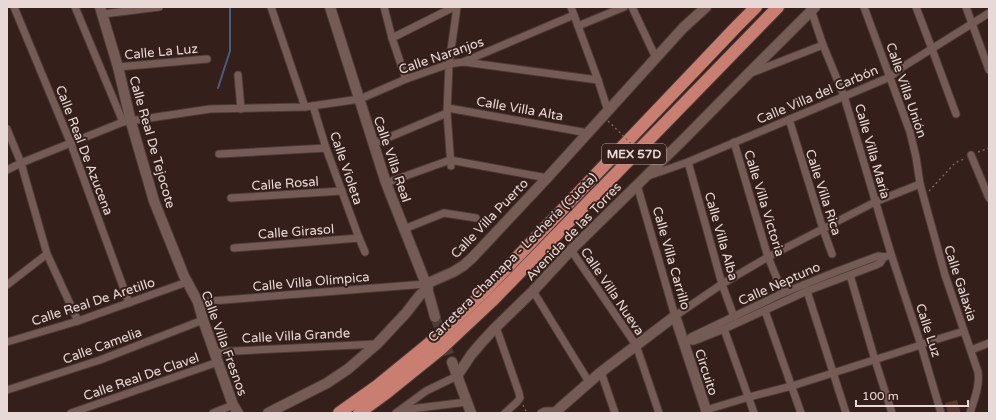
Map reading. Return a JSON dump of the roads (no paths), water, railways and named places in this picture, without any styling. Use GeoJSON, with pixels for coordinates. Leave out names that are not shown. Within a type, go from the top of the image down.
{"type":"FeatureCollection","features":[{"type":"Feature","properties":{"kind":"highway","name":"Carretera Chamapa - Lechería (Cuota)"},"geometry":{"type":"LineString","coordinates":[[339,413],[377,386],[437,337],[483,293],[756,7]]}},
{"type":"Feature","properties":{"kind":"highway","name":"Carretera Chamapa - Lechería (Cuota)"},"geometry":{"type":"LineString","coordinates":[[359,413],[442,348],[492,301],[778,7]]}},
{"type":"Feature","properties":{"kind":"street","name":"Calle Real De Azucena"},"geometry":{"type":"LineString","coordinates":[[14,7],[71,144],[129,303]]}},
{"type":"Feature","properties":{"kind":"street"},"geometry":{"type":"LineString","coordinates":[[75,7],[127,122]]}},
{"type":"Feature","properties":{"kind":"street"},"geometry":{"type":"LineString","coordinates":[[101,10],[159,7]]}},
{"type":"Feature","properties":{"kind":"street"},"geometry":{"type":"LineString","coordinates":[[271,7],[305,107]]}},
{"type":"Feature","properties":{"kind":"street","name":"Calle Villa Real"},"geometry":{"type":"LineString","coordinates":[[330,7],[386,183],[427,286],[435,317]]}},
{"type":"Feature","properties":{"kind":"street"},"geometry":{"type":"LineString","coordinates":[[384,7],[392,38],[406,79]]}},
{"type":"Feature","properties":{"kind":"street"},"geometry":{"type":"LineString","coordinates":[[392,38],[456,7]]}},
{"type":"Feature","properties":{"kind":"street"},"geometry":{"type":"LineString","coordinates":[[450,163],[448,110],[449,64],[456,7]]}},
{"type":"Feature","properties":{"kind":"street"},"geometry":{"type":"LineString","coordinates":[[571,7],[598,80],[608,116]]}},
{"type":"Feature","properties":{"kind":"street"},"geometry":{"type":"LineString","coordinates":[[578,26],[624,7]]}},
{"type":"Feature","properties":{"kind":"street"},"geometry":{"type":"LineString","coordinates":[[632,7],[656,58],[683,28],[706,7]]}},
{"type":"Feature","properties":{"kind":"street","name":"Calle Villa Unión"},"geometry":{"type":"LineString","coordinates":[[864,7],[910,132],[920,184]]}},
{"type":"Feature","properties":{"kind":"street"},"geometry":{"type":"LineString","coordinates":[[916,7],[956,114]]}},
{"type":"Feature","properties":{"kind":"street"},"geometry":{"type":"LineString","coordinates":[[966,7],[989,70]]}},
{"type":"Feature","properties":{"kind":"street","name":"Calle Villa María"},"geometry":{"type":"LineString","coordinates":[[813,9],[823,45],[844,96],[875,202],[888,256]]}},
{"type":"Feature","properties":{"kind":"street","name":"Avenida de las Torres"},"geometry":{"type":"LineString","coordinates":[[398,411],[426,392],[457,376],[471,355],[496,327],[533,291],[571,250],[645,178],[813,9]]}},
{"type":"Feature","properties":{"kind":"street","name":"Calle Real De Tejocote"},"geometry":{"type":"LineString","coordinates":[[101,10],[118,67],[127,122],[154,201],[187,282]]}},
{"type":"Feature","properties":{"kind":"street","name":"Calle Villa del Carbón"},"geometry":{"type":"LineString","coordinates":[[645,178],[688,162],[890,77],[901,68],[989,13]]}},
{"type":"Feature","properties":{"kind":"street","name":"Calle Naranjos"},"geometry":{"type":"LineString","coordinates":[[7,170],[21,163],[127,122],[210,109],[305,107],[360,100],[406,79],[449,64],[463,62],[574,15]]}},
{"type":"Feature","properties":{"kind":"street"},"geometry":{"type":"LineString","coordinates":[[747,75],[823,45]]}},
{"type":"Feature","properties":{"kind":"street","name":"Calle Villa Puerto"},"geometry":{"type":"LineString","coordinates":[[427,286],[453,272],[472,258],[588,132],[608,116],[656,58]]}},
{"type":"Feature","properties":{"kind":"street","name":"Calle La Luz"},"geometry":{"type":"LineString","coordinates":[[118,67],[207,59]]}},
{"type":"Feature","properties":{"kind":"street"},"geometry":{"type":"LineString","coordinates":[[463,62],[598,80]]}},
{"type":"Feature","properties":{"kind":"street"},"geometry":{"type":"LineString","coordinates":[[238,75],[241,109]]}},
{"type":"Feature","properties":{"kind":"street","name":"Calle Violeta"},"geometry":{"type":"LineString","coordinates":[[313,106],[326,148],[365,252]]}},
{"type":"Feature","properties":{"kind":"street"},"geometry":{"type":"LineString","coordinates":[[373,144],[448,110]]}},
{"type":"Feature","properties":{"kind":"street","name":"Calle Villa Alta"},"geometry":{"type":"LineString","coordinates":[[448,110],[588,132]]}},
{"type":"Feature","properties":{"kind":"street","name":"Calle Villa Rica"},"geometry":{"type":"LineString","coordinates":[[789,120],[822,229],[832,254]]}},
{"type":"Feature","properties":{"kind":"street"},"geometry":{"type":"LineString","coordinates":[[7,129],[21,163],[47,254],[78,321]]}},
{"type":"Feature","properties":{"kind":"street","name":"Calle Villa Victoria"},"geometry":{"type":"LineString","coordinates":[[734,142],[768,257],[783,293]]}},
{"type":"Feature","properties":{"kind":"street"},"geometry":{"type":"LineString","coordinates":[[219,154],[326,148]]}},
{"type":"Feature","properties":{"kind":"street"},"geometry":{"type":"LineString","coordinates":[[971,155],[989,198]]}},
{"type":"Feature","properties":{"kind":"street","name":"Calle Villa Alba"},"geometry":{"type":"LineString","coordinates":[[688,162],[722,284],[734,317]]}},
{"type":"Feature","properties":{"kind":"street"},"geometry":{"type":"LineString","coordinates":[[386,183],[450,163],[547,178]]}},
{"type":"Feature","properties":{"kind":"street"},"geometry":{"type":"LineString","coordinates":[[541,413],[545,411],[559,411],[601,372],[675,316],[722,284],[768,257],[875,202],[920,184]]}},
{"type":"Feature","properties":{"kind":"street","name":"Calle Galaxia"},"geometry":{"type":"LineString","coordinates":[[920,184],[945,275],[979,378],[970,413]]}},
{"type":"Feature","properties":{"kind":"street","name":"Calle Villa Carrillo"},"geometry":{"type":"LineString","coordinates":[[637,185],[675,316],[685,342]]}},
{"type":"Feature","properties":{"kind":"street","name":"Calle Rosal"},"geometry":{"type":"LineString","coordinates":[[231,198],[342,191]]}},
{"type":"Feature","properties":{"kind":"street","name":"Calle Villa Puerto"},"geometry":{"type":"LineString","coordinates":[[404,229],[444,213],[476,218]]}},
{"type":"Feature","properties":{"kind":"street","name":"Calle Girasol"},"geometry":{"type":"LineString","coordinates":[[234,248],[359,238]]}},
{"type":"Feature","properties":{"kind":"street","name":"Calle Villa Nueva"},"geometry":{"type":"LineString","coordinates":[[571,250],[636,345],[659,413]]}},
{"type":"Feature","properties":{"kind":"street"},"geometry":{"type":"LineString","coordinates":[[7,285],[47,254]]}},
{"type":"Feature","properties":{"kind":"street","name":"Calle Neptuno"},"geometry":{"type":"LineString","coordinates":[[685,342],[691,337],[783,293],[878,256],[888,256]]}},
{"type":"Feature","properties":{"kind":"street","name":"Calle Neptuno"},"geometry":{"type":"LineString","coordinates":[[685,342],[694,341],[724,329],[807,292],[880,263],[888,256]]}},
{"type":"Feature","properties":{"kind":"street","name":"Calle Luz"},"geometry":{"type":"LineString","coordinates":[[888,256],[923,344],[941,413]]}},
{"type":"Feature","properties":{"kind":"street"},"geometry":{"type":"LineString","coordinates":[[850,275],[892,413]]}},
{"type":"Feature","properties":{"kind":"street","name":"Calle Villa Fresnos"},"geometry":{"type":"LineString","coordinates":[[187,282],[198,302],[235,409]]}},
{"type":"Feature","properties":{"kind":"street","name":"Calle Real De Aretillo"},"geometry":{"type":"LineString","coordinates":[[7,342],[78,321],[187,282]]}},
{"type":"Feature","properties":{"kind":"street"},"geometry":{"type":"LineString","coordinates":[[268,413],[326,383],[348,369],[377,344],[406,313],[427,286]]}},
{"type":"Feature","properties":{"kind":"street","name":"Calle Villa Olímpica"},"geometry":{"type":"LineString","coordinates":[[198,302],[427,286]]}},
{"type":"Feature","properties":{"kind":"street"},"geometry":{"type":"LineString","coordinates":[[533,291],[589,382]]}},
{"type":"Feature","properties":{"kind":"street"},"geometry":{"type":"LineString","coordinates":[[807,292],[846,413]]}},
{"type":"Feature","properties":{"kind":"street"},"geometry":{"type":"LineString","coordinates":[[765,311],[801,413]]}},
{"type":"Feature","properties":{"kind":"street","name":"Calle Camelia"},"geometry":{"type":"LineString","coordinates":[[7,390],[100,360],[203,320]]}},
{"type":"Feature","properties":{"kind":"street"},"geometry":{"type":"LineString","coordinates":[[496,327],[520,398],[505,413]]}},
{"type":"Feature","properties":{"kind":"street"},"geometry":{"type":"LineString","coordinates":[[724,329],[754,413]]}},
{"type":"Feature","properties":{"kind":"street"},"geometry":{"type":"LineString","coordinates":[[706,412],[749,397],[792,386],[964,331]]}},
{"type":"Feature","properties":{"kind":"street","name":"Circuito"},"geometry":{"type":"LineString","coordinates":[[685,342],[706,412]]}},
{"type":"Feature","properties":{"kind":"street"},"geometry":{"type":"LineString","coordinates":[[971,350],[989,342]]}},
{"type":"Feature","properties":{"kind":"street","name":"Calle Villa Grande"},"geometry":{"type":"LineString","coordinates":[[215,352],[377,344]]}},
{"type":"Feature","properties":{"kind":"street","name":"Calle Real De Clavel"},"geometry":{"type":"LineString","coordinates":[[71,413],[218,362]]}},
{"type":"Feature","properties":{"kind":"street"},"geometry":{"type":"LineString","coordinates":[[452,362],[472,413]]}},
{"type":"Feature","properties":{"kind":"street"},"geometry":{"type":"LineString","coordinates":[[601,372],[615,413]]}},
{"type":"Feature","properties":{"kind":"street"},"geometry":{"type":"LineString","coordinates":[[398,411],[468,402]]}},
{"type":"Feature","properties":{"kind":"street"},"geometry":{"type":"LineString","coordinates":[[213,413],[235,409]]}},
{"type":"Feature","properties":{"kind":"waterway"},"geometry":{"type":"LineString","coordinates":[[218,88],[230,51],[230,7]]}},
{"type":"Feature","properties":{"kind":"tunnel"},"geometry":{"type":"LineString","coordinates":[[435,317],[452,362]]}}]}
